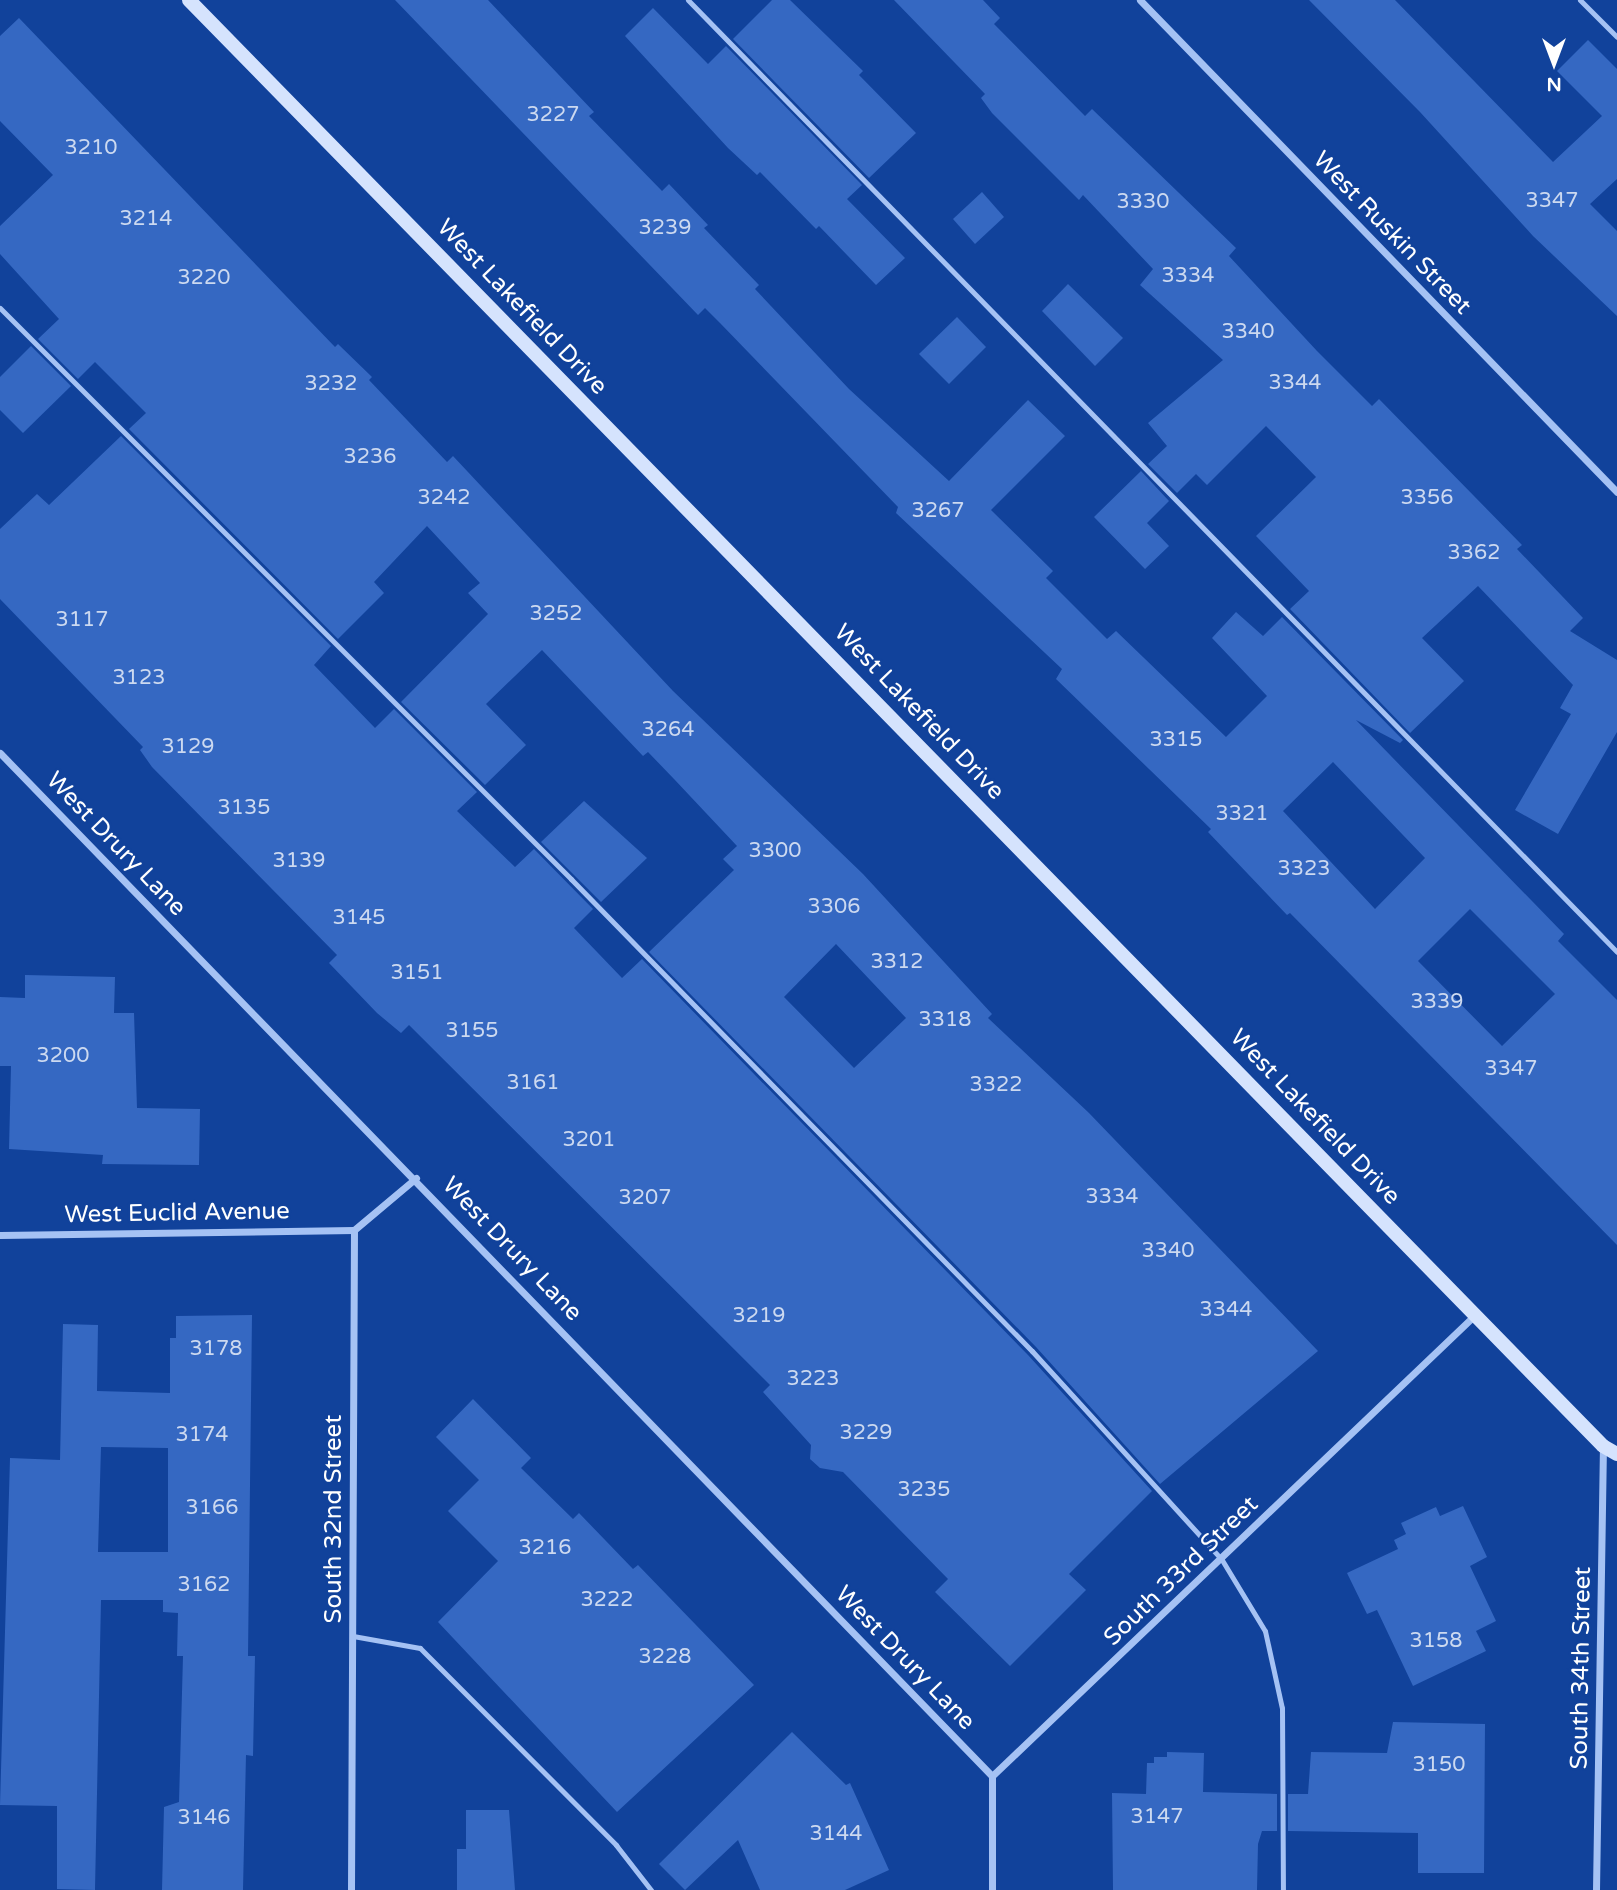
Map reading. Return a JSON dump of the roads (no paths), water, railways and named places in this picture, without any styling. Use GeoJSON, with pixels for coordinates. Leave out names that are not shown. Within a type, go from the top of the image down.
{"type":"FeatureCollection","features":[{"type":"Feature","properties":{"kind":"street","name":"West Lakefield Drive"},"geometry":{"type":"LineString","coordinates":[[189,0],[1604,1446],[1617,1454]]}},
{"type":"Feature","properties":{"kind":"street","name":"West Ruskin Street"},"geometry":{"type":"LineString","coordinates":[[1140,0],[1617,492]]}},
{"type":"Feature","properties":{"kind":"street","name":"West Drury Lane"},"geometry":{"type":"LineString","coordinates":[[0,753],[416,1178],[992,1776]]}},
{"type":"Feature","properties":{"kind":"street"},"geometry":{"type":"LineString","coordinates":[[354,1230],[416,1178]]}},
{"type":"Feature","properties":{"kind":"street","name":"West Euclid Avenue"},"geometry":{"type":"LineString","coordinates":[[0,1235],[354,1230]]}},
{"type":"Feature","properties":{"kind":"street","name":"South 32nd Street"},"geometry":{"type":"LineString","coordinates":[[351,1890],[354,1230]]}},
{"type":"Feature","properties":{"kind":"street","name":"South 33rd Street"},"geometry":{"type":"LineString","coordinates":[[992,1776],[1222,1560],[1476,1314]]}},
{"type":"Feature","properties":{"kind":"street","name":"South 34th Street"},"geometry":{"type":"LineString","coordinates":[[1597,1890],[1604,1446]]}},
{"type":"Feature","properties":{"kind":"street"},"geometry":{"type":"LineString","coordinates":[[992,1776],[992,1890]]}},
{"type":"Feature","properties":{"kind":"lane"},"geometry":{"type":"LineString","coordinates":[[688,0],[1617,953]]}},
{"type":"Feature","properties":{"kind":"lane"},"geometry":{"type":"LineString","coordinates":[[1580,0],[1617,37]]}},
{"type":"Feature","properties":{"kind":"lane"},"geometry":{"type":"LineString","coordinates":[[0,308],[638,948],[1032,1351],[1222,1560],[1265,1631],[1282,1708],[1283,1890]]}},
{"type":"Feature","properties":{"kind":"lane"},"geometry":{"type":"LineString","coordinates":[[353,1636],[420,1648],[616,1845],[651,1890]]}}]}
